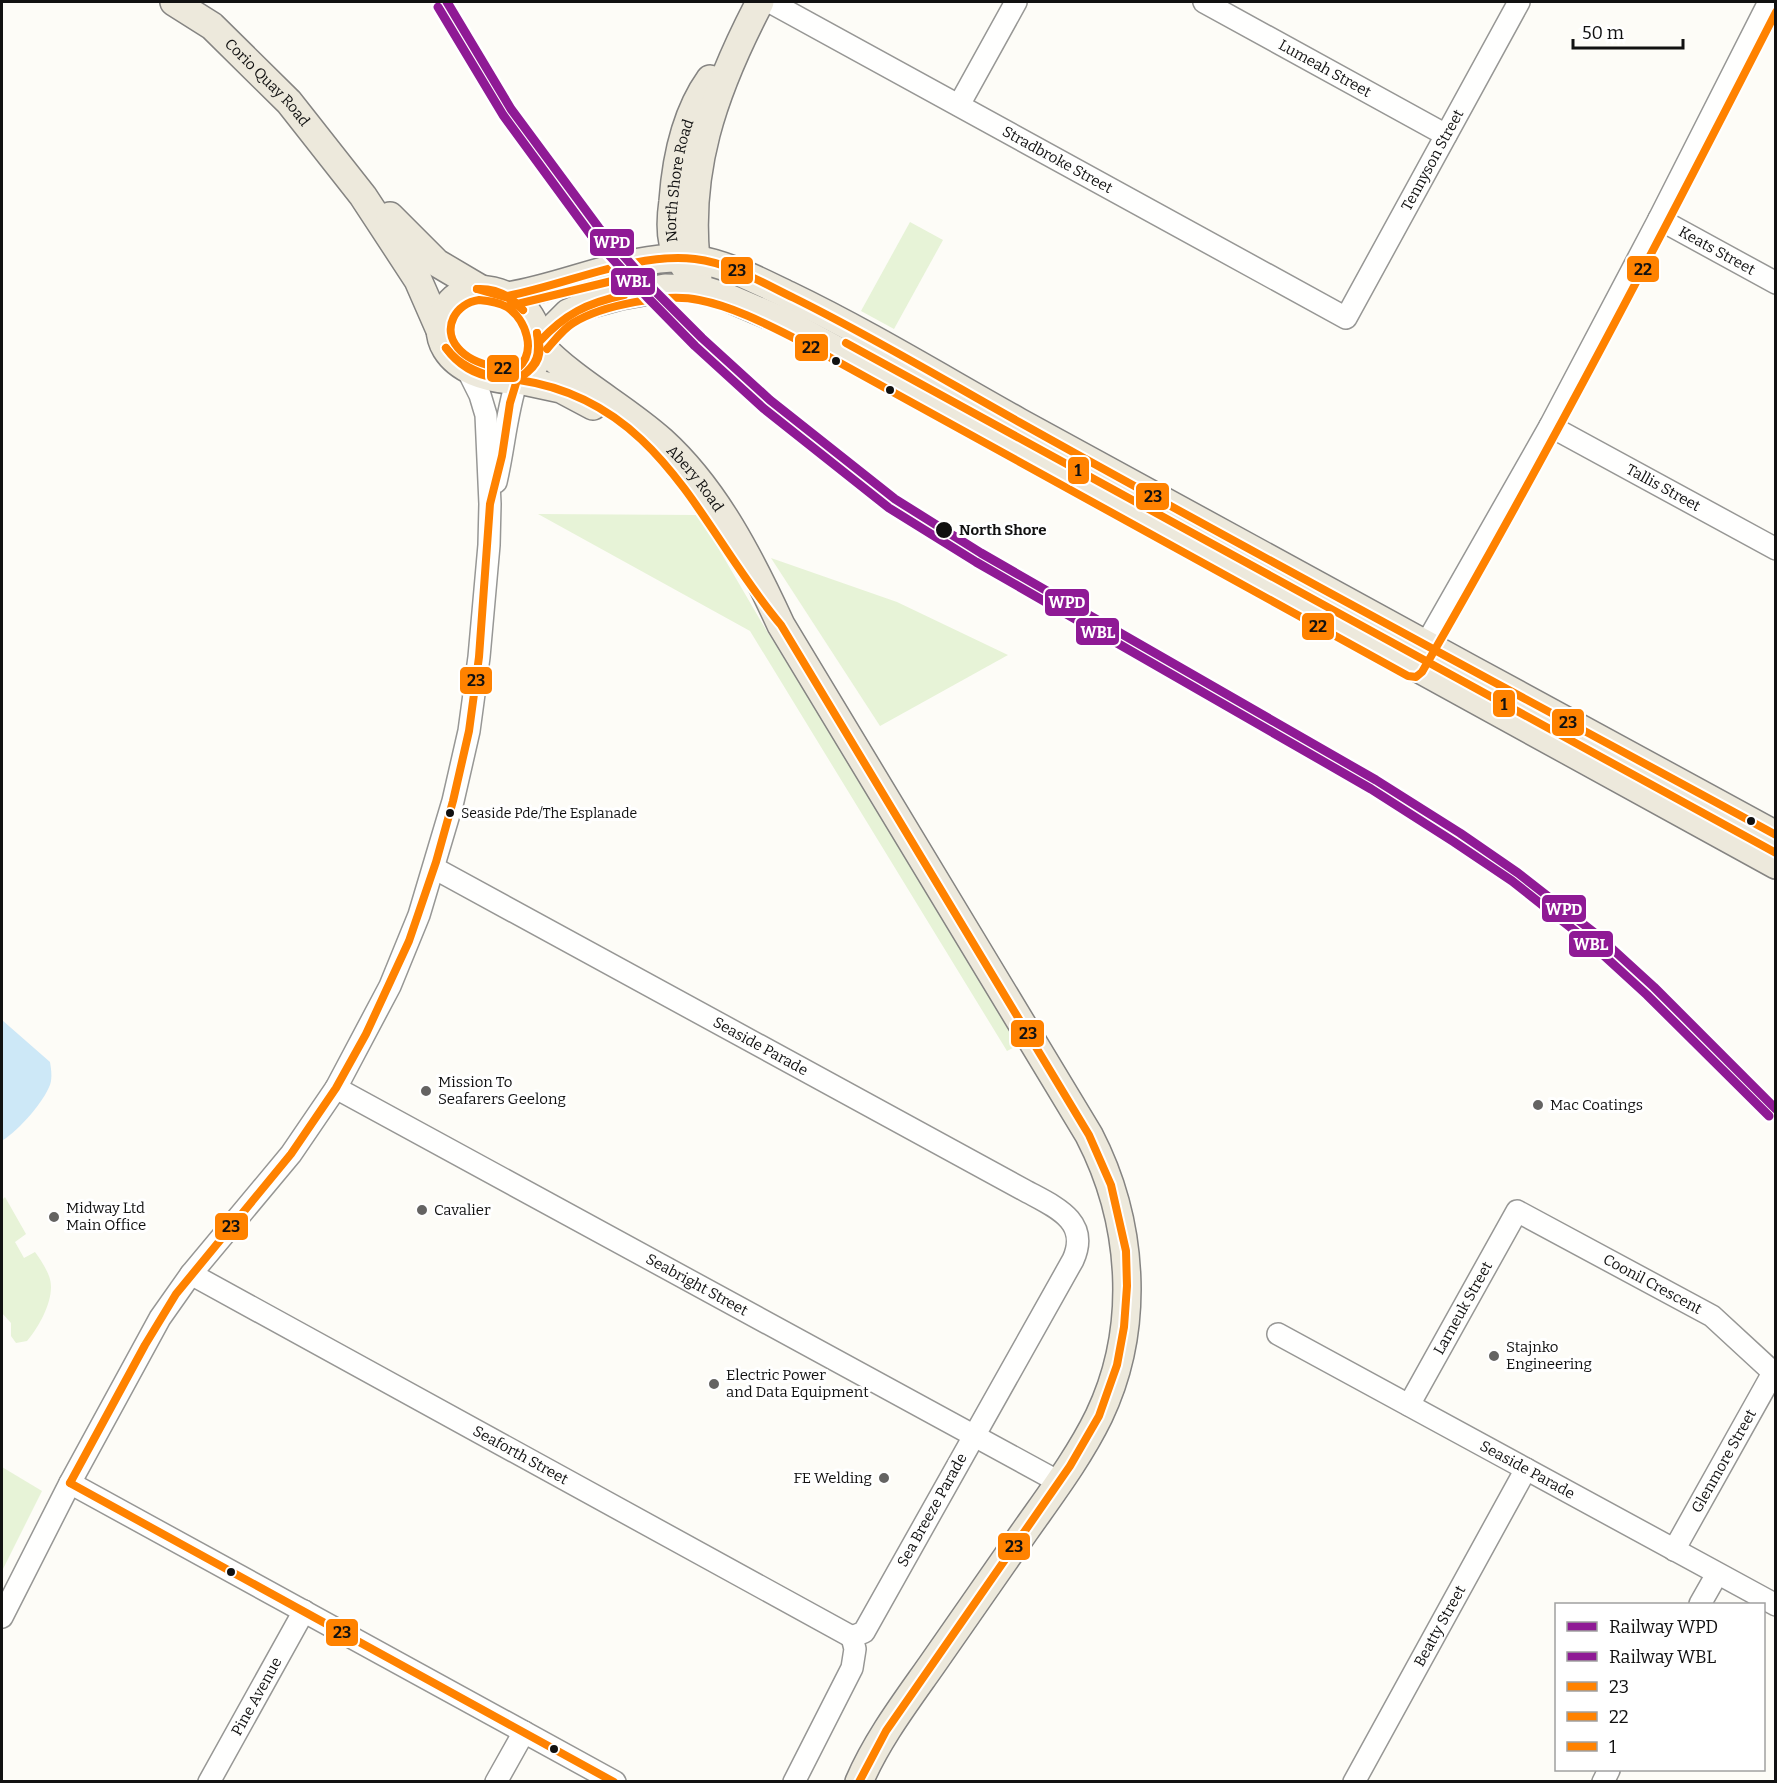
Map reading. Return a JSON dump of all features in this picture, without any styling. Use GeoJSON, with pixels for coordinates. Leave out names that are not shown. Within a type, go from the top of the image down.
{"type":"FeatureCollection","features":[{"type":"Feature","properties":{"kind":"main road","name":"Corio Quay Road"},"geometry":{"type":"LineString","coordinates":[[174,2],[212,26],[289,102],[350,178],[418,279],[439,328]]}},
{"type":"Feature","properties":{"kind":"main road","name":"North Shore Road"},"geometry":{"type":"LineString","coordinates":[[700,289],[687,259],[673,242],[671,231],[679,154],[688,121],[705,87],[721,63],[736,48],[760,2]]}},
{"type":"Feature","properties":{"kind":"main road","name":"Corio Quay Road"},"geometry":{"type":"LineString","coordinates":[[350,178],[437,263],[494,292]]}},
{"type":"Feature","properties":{"kind":"main road"},"geometry":{"type":"LineString","coordinates":[[494,292],[524,309],[535,326],[539,356],[528,373],[518,380],[486,376],[466,367],[446,348],[439,328],[444,310],[454,298],[468,291],[494,292],[641,263],[687,259],[720,266],[744,275],[821,311],[1041,434],[1776,835]]}},
{"type":"Feature","properties":{"kind":"main road"},"geometry":{"type":"LineString","coordinates":[[539,343],[568,313],[620,296],[665,288],[700,289],[726,297],[807,333],[1776,865]]}},
{"type":"Feature","properties":{"kind":"main road","name":"Abery Road"},"geometry":{"type":"LineString","coordinates":[[539,343],[563,367],[648,429],[686,466],[747,556],[781,625],[1080,1119],[1111,1185],[1126,1251],[1127,1286],[1124,1327],[1117,1365],[1106,1400],[1080,1451],[886,1731],[859,1782]]}},
{"type":"Feature","properties":{"kind":"main road","name":"Abery Road"},"geometry":{"type":"LineString","coordinates":[[518,380],[561,389],[583,399],[645,442],[686,488],[732,561],[781,625]]}},
{"type":"Feature","properties":{"kind":"main road"},"geometry":{"type":"LineString","coordinates":[[1413,667],[1426,644]]}},
{"type":"Feature","properties":{"kind":"main road"},"geometry":{"type":"LineString","coordinates":[[871,1782],[875,1758],[886,1731]]}},
{"type":"Feature","properties":{"kind":"street","name":"Stradbroke Street"},"geometry":{"type":"LineString","coordinates":[[770,2],[1346,318]]}},
{"type":"Feature","properties":{"kind":"street"},"geometry":{"type":"LineString","coordinates":[[959,105],[1016,2]]}},
{"type":"Feature","properties":{"kind":"street","name":"Lumeah Street"},"geometry":{"type":"LineString","coordinates":[[1204,2],[1446,135]]}},
{"type":"Feature","properties":{"kind":"street","name":"Tennyson Street"},"geometry":{"type":"LineString","coordinates":[[1346,318],[1519,2]]}},
{"type":"Feature","properties":{"kind":"street"},"geometry":{"type":"LineString","coordinates":[[1426,644],[1550,426],[1659,219],[1769,2]]}},
{"type":"Feature","properties":{"kind":"street","name":"Keats Street"},"geometry":{"type":"LineString","coordinates":[[1659,219],[1776,283]]}},
{"type":"Feature","properties":{"kind":"street"},"geometry":{"type":"LineString","coordinates":[[2,1617],[70,1483],[160,1318],[191,1274],[291,1154],[336,1088],[390,986],[419,915],[453,801],[469,731],[479,657],[490,504],[486,415],[480,395],[466,367]]}},
{"type":"Feature","properties":{"kind":"street"},"geometry":{"type":"LineString","coordinates":[[490,504],[502,456],[510,403],[518,380]]}},
{"type":"Feature","properties":{"kind":"street","name":"Tallis Street"},"geometry":{"type":"LineString","coordinates":[[1550,426],[1776,549]]}},
{"type":"Feature","properties":{"kind":"street","name":"Seaside Parade"},"geometry":{"type":"LineString","coordinates":[[434,868],[1031,1194],[1065,1215],[1078,1235]]}},
{"type":"Feature","properties":{"kind":"street","name":"Seabright Street"},"geometry":{"type":"LineString","coordinates":[[336,1088],[1059,1482]]}},
{"type":"Feature","properties":{"kind":"street","name":"Coonil Crescent"},"geometry":{"type":"LineString","coordinates":[[1517,1210],[1712,1316],[1774,1374]]}},
{"type":"Feature","properties":{"kind":"street","name":"Larneuk Street"},"geometry":{"type":"LineString","coordinates":[[1409,1406],[1517,1210]]}},
{"type":"Feature","properties":{"kind":"street","name":"Sea Breeze Parade"},"geometry":{"type":"LineString","coordinates":[[852,1636],[864,1632],[1073,1260],[1078,1248],[1078,1235]]}},
{"type":"Feature","properties":{"kind":"street","name":"Seaforth Street"},"geometry":{"type":"LineString","coordinates":[[191,1274],[852,1636]]}},
{"type":"Feature","properties":{"kind":"street","name":"Seaside Parade"},"geometry":{"type":"LineString","coordinates":[[1278,1334],[1776,1605]]}},
{"type":"Feature","properties":{"kind":"street","name":"Glenmore Street"},"geometry":{"type":"LineString","coordinates":[[1674,1550],[1774,1374]]}},
{"type":"Feature","properties":{"kind":"street","name":"Beatty Street"},"geometry":{"type":"LineString","coordinates":[[1354,1782],[1526,1469]]}},
{"type":"Feature","properties":{"kind":"street"},"geometry":{"type":"LineString","coordinates":[[70,1483],[615,1782]]}},
{"type":"Feature","properties":{"kind":"street"},"geometry":{"type":"LineString","coordinates":[[1701,1603],[1717,1574]]}},
{"type":"Feature","properties":{"kind":"street","name":"Pine Avenue"},"geometry":{"type":"LineString","coordinates":[[209,1782],[304,1611]]}},
{"type":"Feature","properties":{"kind":"street"},"geometry":{"type":"LineString","coordinates":[[794,1782],[804,1758],[852,1668],[855,1648],[852,1636]]}},
{"type":"Feature","properties":{"kind":"street"},"geometry":{"type":"LineString","coordinates":[[496,1782],[524,1732]]}},
{"type":"Feature","properties":{"kind":"green space"},"geometry":{"type":"Polygon","coordinates":[[[910,222],[943,240],[894,329],[861,311],[910,222]]]}},
{"type":"Feature","properties":{"kind":"green space"},"geometry":{"type":"Polygon","coordinates":[[[538,514],[699,515],[762,623],[1022,1043],[1007,1051],[750,631],[538,514]]]}},
{"type":"Feature","properties":{"kind":"green space"},"geometry":{"type":"Polygon","coordinates":[[[771,558],[897,602],[1008,655],[880,726],[771,558]]]}},
{"type":"Feature","properties":{"kind":"green space"},"geometry":{"type":"Polygon","coordinates":[[[5,1197],[26,1234],[15,1242],[24,1258],[35,1252],[51,1284],[49,1302],[37,1328],[27,1341],[16,1343],[11,1336],[11,1323],[2,1313],[2,1200],[5,1197]]]}},
{"type":"Feature","properties":{"kind":"green space"},"geometry":{"type":"Polygon","coordinates":[[[2,1467],[42,1491],[2,1571],[2,1467]]]}},
{"type":"Feature","properties":{"kind":"water"},"geometry":{"type":"Polygon","coordinates":[[[2,1020],[50,1062],[51,1074],[49,1088],[38,1105],[24,1122],[3,1140],[2,1020]]]}},
{"type":"Feature","properties":{"kind":"rail line","name":"WPD"},"geometry":{"type":"LineString","coordinates":[[447,2],[511,109],[599,228],[654,290],[702,338],[770,400],[895,499],[981,553],[1376,780],[1518,873],[1596,934],[1654,987],[1776,1109]]}},
{"type":"Feature","properties":{"kind":"rail line","name":"WBL"},"geometry":{"type":"LineString","coordinates":[[438,7],[503,115],[591,235],[695,346],[763,408],[889,508],[976,562],[1371,789],[1512,881],[1589,942],[1647,995],[1769,1116]]}},
{"type":"Feature","properties":{"kind":"transit line","name":"22"},"geometry":{"type":"LineString","coordinates":[[547,349],[562,331],[573,323],[600,311],[634,302],[685,298],[712,303],[739,312],[802,342],[1408,676],[1416,677],[1422,672],[1559,427],[1776,12]]}},
{"type":"Feature","properties":{"kind":"transit line","name":"23"},"geometry":{"type":"LineString","coordinates":[[507,296],[648,260],[695,259],[746,274],[907,358],[1207,526],[1776,835]]}},
{"type":"Feature","properties":{"kind":"transit line","name":"22"},"geometry":{"type":"LineString","coordinates":[[509,306],[612,281]]}},
{"type":"Feature","properties":{"kind":"transit line","name":"23"},"geometry":{"type":"LineString","coordinates":[[477,289],[502,294],[523,310]]}},
{"type":"Feature","properties":{"kind":"transit line","name":"23"},"geometry":{"type":"LineString","coordinates":[[477,289],[508,298],[523,310]]}},
{"type":"Feature","properties":{"kind":"transit line","name":"23"},"geometry":{"type":"LineString","coordinates":[[539,342],[558,324],[577,311],[624,295]]}},
{"type":"Feature","properties":{"kind":"transit line","name":"22"},"geometry":{"type":"LineString","coordinates":[[479,300],[504,305],[514,313],[524,328],[527,336],[527,353],[518,368],[501,368],[475,360],[462,352],[453,340],[451,325],[458,311],[471,302],[479,300]]}},
{"type":"Feature","properties":{"kind":"transit line","name":"23"},"geometry":{"type":"LineString","coordinates":[[521,377],[534,363],[538,353],[537,333]]}},
{"type":"Feature","properties":{"kind":"transit line","name":"23"},"geometry":{"type":"LineString","coordinates":[[521,377],[532,368],[538,358],[540,347],[537,333]]}},
{"type":"Feature","properties":{"kind":"transit line","name":"1"},"geometry":{"type":"LineString","coordinates":[[846,343],[1776,853]]}},
{"type":"Feature","properties":{"kind":"transit line","name":"23"},"geometry":{"type":"LineString","coordinates":[[446,348],[468,367],[496,378]]}},
{"type":"Feature","properties":{"kind":"transit line","name":"23"},"geometry":{"type":"LineString","coordinates":[[446,348],[468,368],[496,378]]}},
{"type":"Feature","properties":{"kind":"transit line","name":"23"},"geometry":{"type":"LineString","coordinates":[[70,1483],[145,1345],[176,1294],[291,1154],[336,1088],[366,1034],[409,941],[436,862],[469,731],[479,657],[490,504],[502,456],[510,403],[517,380]]}},
{"type":"Feature","properties":{"kind":"transit line","name":"23"},"geometry":{"type":"LineString","coordinates":[[519,380],[568,393],[609,414],[643,441],[673,474],[752,588],[781,625],[1089,1135],[1111,1185],[1126,1251],[1127,1286],[1124,1327],[1117,1365],[1099,1416],[1070,1466],[886,1731],[859,1782]]}},
{"type":"Feature","properties":{"kind":"transit line","name":"23"},"geometry":{"type":"LineString","coordinates":[[70,1483],[614,1782]]}},
{"type":"Feature","properties":{"kind":"place","name":"North Shore"},"geometry":{"type":"Point","coordinates":[944,530]}},
{"type":"Feature","properties":{"kind":"place","name":"Seaside Pde/The Esplanade"},"geometry":{"type":"Point","coordinates":[450,813]}},
{"type":"Feature","properties":{"kind":"place","name":"Mission To Seafarers Geelong"},"geometry":{"type":"Point","coordinates":[426,1091]}},
{"type":"Feature","properties":{"kind":"place","name":"Mac Coatings"},"geometry":{"type":"Point","coordinates":[1538,1105]}},
{"type":"Feature","properties":{"kind":"place","name":"Cavalier"},"geometry":{"type":"Point","coordinates":[422,1210]}},
{"type":"Feature","properties":{"kind":"place","name":"Midway Ltd Main Office"},"geometry":{"type":"Point","coordinates":[54,1217]}},
{"type":"Feature","properties":{"kind":"place","name":"Stajnko Engineering"},"geometry":{"type":"Point","coordinates":[1494,1356]}},
{"type":"Feature","properties":{"kind":"place","name":"Electric Power and Data Equipment"},"geometry":{"type":"Point","coordinates":[714,1384]}},
{"type":"Feature","properties":{"kind":"place","name":"FE Welding"},"geometry":{"type":"Point","coordinates":[884,1478]}}]}
